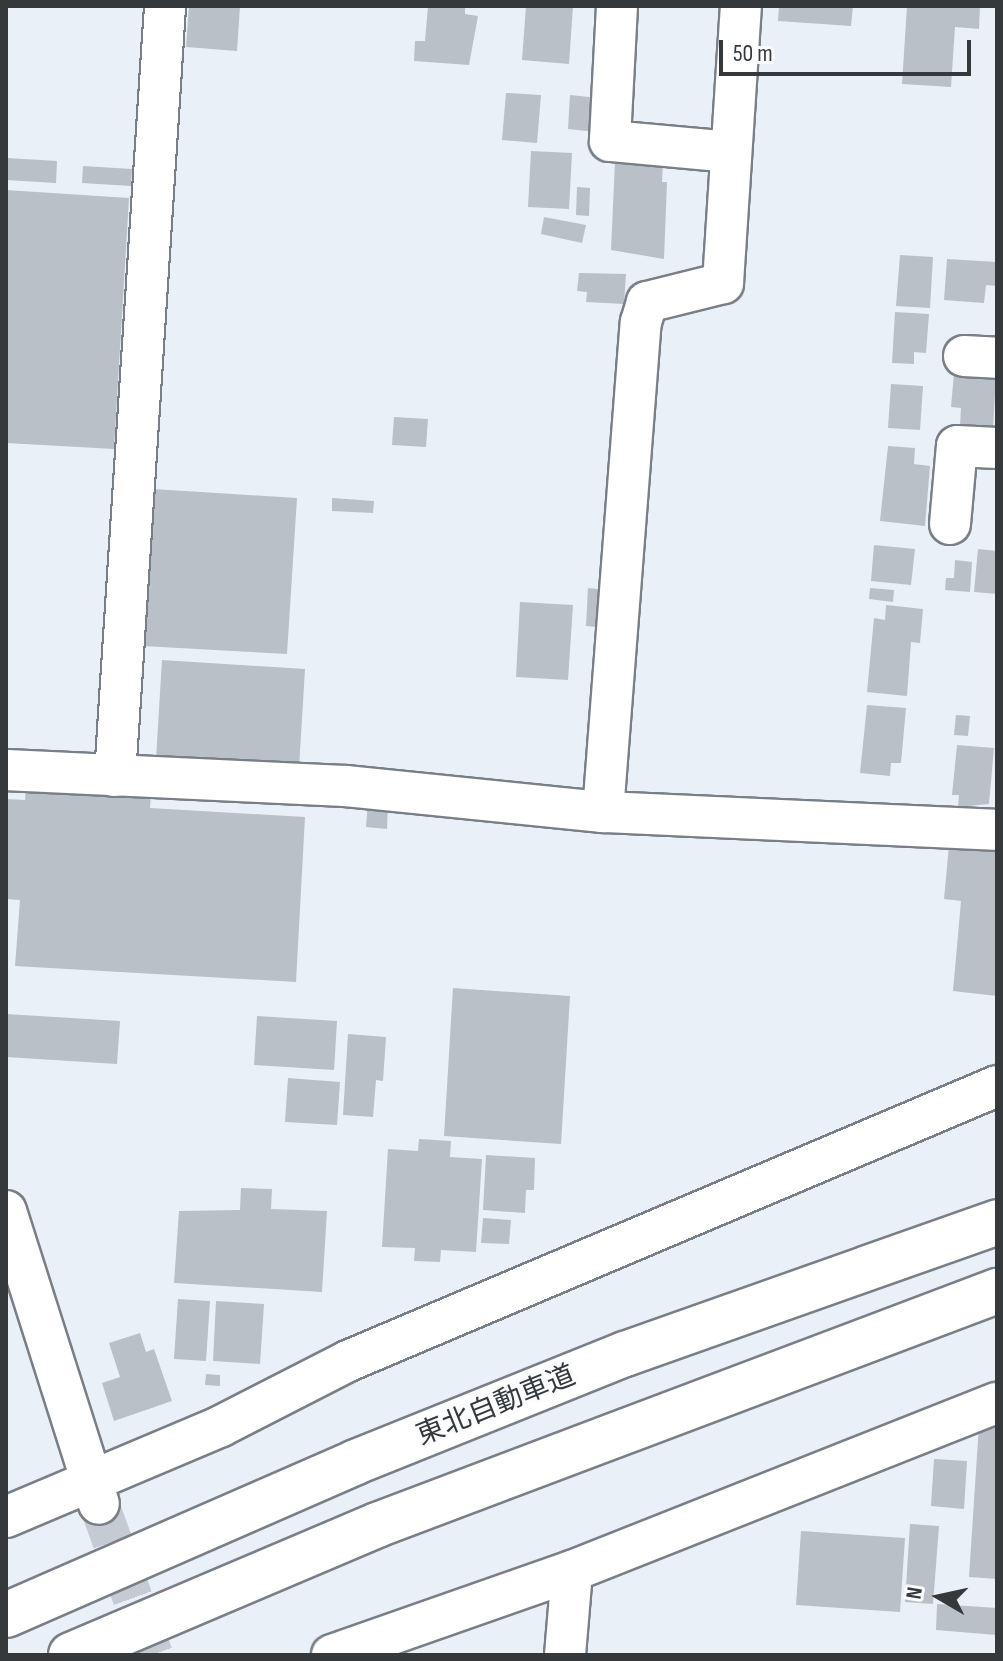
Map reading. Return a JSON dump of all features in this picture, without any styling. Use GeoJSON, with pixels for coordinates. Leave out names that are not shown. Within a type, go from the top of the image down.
{"type":"FeatureCollection","features":[{"type":"Feature","properties":{"kind":"highway"},"geometry":{"type":"LineString","coordinates":[[625,1354],[997,1198]]}},
{"type":"Feature","properties":{"kind":"highway","name":"東北自動車道"},"geometry":{"type":"LineString","coordinates":[[6,1615],[356,1462],[625,1354],[997,1222]]}},
{"type":"Feature","properties":{"kind":"highway"},"geometry":{"type":"LineString","coordinates":[[71,1655],[391,1519],[997,1291]]}},
{"type":"Feature","properties":{"kind":"street"},"geometry":{"type":"LineString","coordinates":[[115,776],[165,6]]}},
{"type":"Feature","properties":{"kind":"street"},"geometry":{"type":"LineString","coordinates":[[617,6],[610,141],[731,152]]}},
{"type":"Feature","properties":{"kind":"street"},"geometry":{"type":"LineString","coordinates":[[603,812],[641,322],[647,302],[723,283],[741,6]]}},
{"type":"Feature","properties":{"kind":"street"},"geometry":{"type":"LineString","coordinates":[[950,524],[957,446],[997,448]]}},
{"type":"Feature","properties":{"kind":"street"},"geometry":{"type":"LineString","coordinates":[[6,770],[346,786],[603,812],[997,830]]}},
{"type":"Feature","properties":{"kind":"street"},"geometry":{"type":"LineString","coordinates":[[6,1517],[95,1492],[361,1355],[997,1086]]}},
{"type":"Feature","properties":{"kind":"street"},"geometry":{"type":"LineString","coordinates":[[6,1211],[95,1492]]}},
{"type":"Feature","properties":{"kind":"street"},"geometry":{"type":"LineString","coordinates":[[332,1655],[572,1571],[997,1403]]}},
{"type":"Feature","properties":{"kind":"street"},"geometry":{"type":"LineString","coordinates":[[565,1655],[572,1571]]}},
{"type":"Feature","properties":{"kind":"building"},"geometry":{"type":"Polygon","coordinates":[[[189,6],[240,6],[237,51],[186,47],[189,6]]]}},
{"type":"Feature","properties":{"kind":"building"},"geometry":{"type":"Polygon","coordinates":[[[428,6],[465,6],[465,14],[478,16],[469,65],[414,61],[415,41],[425,41],[428,6]]]}},
{"type":"Feature","properties":{"kind":"building"},"geometry":{"type":"Polygon","coordinates":[[[526,6],[573,6],[569,64],[522,60],[526,6]]]}},
{"type":"Feature","properties":{"kind":"building"},"geometry":{"type":"Polygon","coordinates":[[[779,6],[853,6],[851,26],[778,21],[779,6]]]}},
{"type":"Feature","properties":{"kind":"building"},"geometry":{"type":"Polygon","coordinates":[[[907,6],[980,6],[979,29],[955,27],[951,87],[902,84],[907,6]]]}},
{"type":"Feature","properties":{"kind":"building"},"geometry":{"type":"Polygon","coordinates":[[[506,93],[541,95],[537,143],[502,140],[506,93]]]}},
{"type":"Feature","properties":{"kind":"building"},"geometry":{"type":"Polygon","coordinates":[[[570,95],[599,98],[596,132],[568,129],[570,95]]]}},
{"type":"Feature","properties":{"kind":"building"},"geometry":{"type":"Polygon","coordinates":[[[531,151],[572,153],[569,209],[528,207],[531,151]]]}},
{"type":"Feature","properties":{"kind":"building"},"geometry":{"type":"Polygon","coordinates":[[[7,158],[57,161],[56,183],[6,180],[7,158]]]}},
{"type":"Feature","properties":{"kind":"building"},"geometry":{"type":"Polygon","coordinates":[[[615,161],[663,164],[662,182],[667,182],[664,259],[611,250],[615,161]]]}},
{"type":"Feature","properties":{"kind":"building"},"geometry":{"type":"Polygon","coordinates":[[[83,166],[132,169],[131,186],[82,183],[83,166]]]}},
{"type":"Feature","properties":{"kind":"building"},"geometry":{"type":"Polygon","coordinates":[[[577,187],[590,188],[589,216],[576,215],[577,187]]]}},
{"type":"Feature","properties":{"kind":"building"},"geometry":{"type":"Polygon","coordinates":[[[6,190],[129,198],[114,449],[6,443],[6,190]]]}},
{"type":"Feature","properties":{"kind":"building"},"geometry":{"type":"Polygon","coordinates":[[[544,217],[586,225],[582,243],[541,234],[544,217]]]}},
{"type":"Feature","properties":{"kind":"building"},"geometry":{"type":"Polygon","coordinates":[[[900,255],[933,257],[930,308],[896,306],[900,255]]]}},
{"type":"Feature","properties":{"kind":"building"},"geometry":{"type":"Polygon","coordinates":[[[947,259],[997,262],[997,286],[986,285],[984,303],[944,300],[947,259]]]}},
{"type":"Feature","properties":{"kind":"building"},"geometry":{"type":"Polygon","coordinates":[[[579,273],[626,274],[624,304],[586,302],[587,292],[577,291],[579,273]]]}},
{"type":"Feature","properties":{"kind":"building"},"geometry":{"type":"Polygon","coordinates":[[[895,312],[929,314],[926,353],[914,352],[914,364],[892,363],[895,312]]]}},
{"type":"Feature","properties":{"kind":"building"},"geometry":{"type":"Polygon","coordinates":[[[954,373],[996,377],[993,429],[960,426],[961,408],[951,407],[954,373]]]}},
{"type":"Feature","properties":{"kind":"building"},"geometry":{"type":"Polygon","coordinates":[[[891,384],[923,386],[920,430],[888,428],[891,384]]]}},
{"type":"Feature","properties":{"kind":"building"},"geometry":{"type":"Polygon","coordinates":[[[394,417],[428,419],[426,447],[392,445],[394,417]]]}},
{"type":"Feature","properties":{"kind":"building"},"geometry":{"type":"Polygon","coordinates":[[[888,446],[915,448],[914,464],[930,466],[925,526],[880,521],[888,446]]]}},
{"type":"Feature","properties":{"kind":"building"},"geometry":{"type":"Polygon","coordinates":[[[153,489],[297,498],[287,654],[143,646],[153,489]]]}},
{"type":"Feature","properties":{"kind":"building"},"geometry":{"type":"Polygon","coordinates":[[[332,498],[374,501],[373,513],[332,511],[332,498]]]}},
{"type":"Feature","properties":{"kind":"building"},"geometry":{"type":"Polygon","coordinates":[[[874,545],[915,549],[911,585],[871,581],[874,545]]]}},
{"type":"Feature","properties":{"kind":"building"},"geometry":{"type":"Polygon","coordinates":[[[978,549],[997,551],[997,594],[974,592],[978,549]]]}},
{"type":"Feature","properties":{"kind":"building"},"geometry":{"type":"Polygon","coordinates":[[[955,560],[972,562],[970,592],[945,590],[946,578],[954,578],[955,560]]]}},
{"type":"Feature","properties":{"kind":"building"},"geometry":{"type":"Polygon","coordinates":[[[588,588],[609,590],[606,628],[586,626],[588,588]]]}},
{"type":"Feature","properties":{"kind":"building"},"geometry":{"type":"Polygon","coordinates":[[[870,588],[894,590],[893,602],[869,599],[870,588]]]}},
{"type":"Feature","properties":{"kind":"building"},"geometry":{"type":"Polygon","coordinates":[[[520,602],[573,605],[568,680],[516,677],[520,602]]]}},
{"type":"Feature","properties":{"kind":"building"},"geometry":{"type":"Polygon","coordinates":[[[886,605],[923,609],[920,643],[911,642],[907,696],[867,692],[874,618],[885,620],[886,605]]]}},
{"type":"Feature","properties":{"kind":"building"},"geometry":{"type":"Polygon","coordinates":[[[162,660],[305,669],[299,768],[156,759],[162,660]]]}},
{"type":"Feature","properties":{"kind":"building"},"geometry":{"type":"Polygon","coordinates":[[[867,705],[906,708],[901,763],[891,763],[890,776],[860,773],[867,705]]]}},
{"type":"Feature","properties":{"kind":"building"},"geometry":{"type":"Polygon","coordinates":[[[956,715],[970,716],[968,736],[954,735],[956,715]]]}},
{"type":"Feature","properties":{"kind":"building"},"geometry":{"type":"Polygon","coordinates":[[[957,745],[994,748],[989,804],[958,807],[959,795],[952,795],[957,745]]]}},
{"type":"Feature","properties":{"kind":"building"},"geometry":{"type":"Polygon","coordinates":[[[26,786],[151,794],[150,808],[305,817],[296,982],[15,966],[20,900],[6,899],[6,799],[25,800],[26,786]]]}},
{"type":"Feature","properties":{"kind":"building"},"geometry":{"type":"Polygon","coordinates":[[[368,802],[388,803],[387,829],[366,827],[368,802]]]}},
{"type":"Feature","properties":{"kind":"building"},"geometry":{"type":"Polygon","coordinates":[[[949,845],[997,850],[997,996],[953,991],[961,901],[944,899],[949,845]]]}},
{"type":"Feature","properties":{"kind":"building"},"geometry":{"type":"Polygon","coordinates":[[[453,988],[570,996],[561,1144],[444,1136],[453,988]]]}},
{"type":"Feature","properties":{"kind":"building"},"geometry":{"type":"Polygon","coordinates":[[[6,1014],[120,1021],[117,1064],[6,1057],[6,1014]]]}},
{"type":"Feature","properties":{"kind":"building"},"geometry":{"type":"Polygon","coordinates":[[[257,1016],[337,1021],[334,1070],[254,1065],[257,1016]]]}},
{"type":"Feature","properties":{"kind":"building"},"geometry":{"type":"Polygon","coordinates":[[[348,1034],[386,1037],[383,1081],[376,1080],[373,1117],[343,1115],[348,1034]]]}},
{"type":"Feature","properties":{"kind":"building"},"geometry":{"type":"Polygon","coordinates":[[[288,1078],[340,1082],[337,1125],[285,1122],[288,1078]]]}},
{"type":"Feature","properties":{"kind":"building"},"geometry":{"type":"Polygon","coordinates":[[[419,1139],[451,1141],[450,1157],[482,1159],[476,1252],[441,1250],[440,1262],[414,1261],[415,1248],[382,1247],[388,1149],[418,1151],[419,1139]]]}},
{"type":"Feature","properties":{"kind":"building"},"geometry":{"type":"Polygon","coordinates":[[[486,1155],[535,1158],[534,1190],[526,1190],[525,1213],[483,1210],[486,1155]]]}},
{"type":"Feature","properties":{"kind":"building"},"geometry":{"type":"Polygon","coordinates":[[[241,1188],[272,1189],[271,1209],[327,1211],[322,1292],[174,1283],[179,1211],[240,1210],[241,1188]]]}},
{"type":"Feature","properties":{"kind":"building"},"geometry":{"type":"Polygon","coordinates":[[[483,1218],[511,1220],[509,1244],[481,1243],[483,1218]]]}},
{"type":"Feature","properties":{"kind":"building"},"geometry":{"type":"Polygon","coordinates":[[[178,1299],[210,1301],[206,1361],[174,1359],[178,1299]]]}},
{"type":"Feature","properties":{"kind":"building"},"geometry":{"type":"Polygon","coordinates":[[[216,1301],[264,1304],[260,1364],[213,1361],[216,1301]]]}},
{"type":"Feature","properties":{"kind":"building"},"geometry":{"type":"Polygon","coordinates":[[[140,1333],[146,1352],[154,1349],[172,1401],[114,1421],[102,1383],[120,1377],[109,1343],[140,1333]]]}},
{"type":"Feature","properties":{"kind":"building"},"geometry":{"type":"Polygon","coordinates":[[[206,1374],[220,1375],[220,1386],[205,1385],[206,1374]]]}},
{"type":"Feature","properties":{"kind":"building"},"geometry":{"type":"Polygon","coordinates":[[[979,1425],[997,1426],[997,1579],[969,1577],[979,1425]]]}},
{"type":"Feature","properties":{"kind":"building"},"geometry":{"type":"Polygon","coordinates":[[[934,1459],[967,1461],[964,1509],[931,1506],[934,1459]]]}},
{"type":"Feature","properties":{"kind":"building"},"geometry":{"type":"Polygon","coordinates":[[[910,1524],[939,1526],[933,1604],[905,1602],[910,1524]]]}},
{"type":"Feature","properties":{"kind":"building"},"geometry":{"type":"Polygon","coordinates":[[[801,1531],[905,1538],[900,1612],[796,1605],[801,1531]]]}},
{"type":"Feature","properties":{"kind":"building"},"geometry":{"type":"Polygon","coordinates":[[[937,1604],[997,1608],[997,1635],[936,1630],[937,1604]]]}},
{"type":"Feature","properties":{"kind":"tunnel"},"geometry":{"type":"LineString","coordinates":[[99,1504],[153,1655]]}}]}
